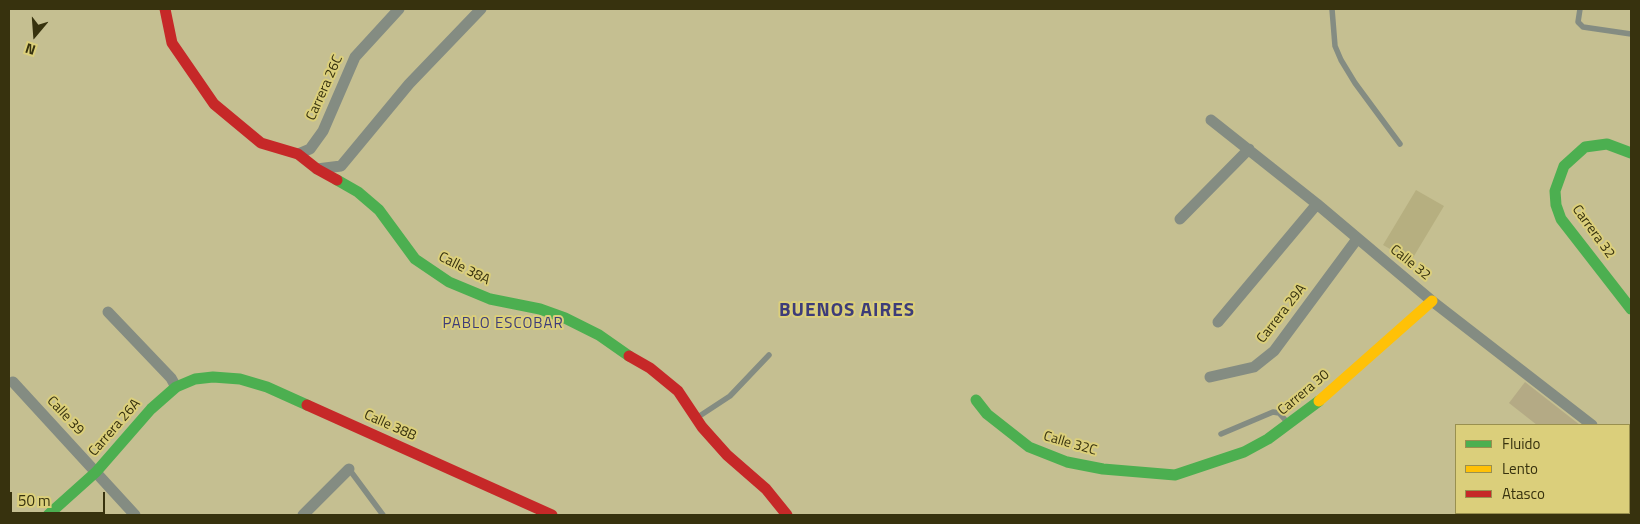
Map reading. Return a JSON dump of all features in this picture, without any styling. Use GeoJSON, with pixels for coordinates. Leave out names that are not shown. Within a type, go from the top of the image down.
{"type":"FeatureCollection","features":[{"type":"Feature","properties":{"kind":"street","name":"Calle 38A"},"geometry":{"type":"LineString","coordinates":[[165,9],[172,43],[214,104],[233,121],[261,143],[298,154],[317,169],[358,192],[379,210],[415,259],[431,270],[471,293],[540,309],[565,318],[599,335],[624,353],[650,368],[678,391],[702,427],[727,455],[766,489],[788,515]]}},
{"type":"Feature","properties":{"kind":"street","name":"Carrera 26C"},"geometry":{"type":"LineString","coordinates":[[298,154],[310,149],[322,131],[355,57],[399,9]]}},
{"type":"Feature","properties":{"kind":"street"},"geometry":{"type":"LineString","coordinates":[[317,169],[341,166],[409,84],[481,9]]}},
{"type":"Feature","properties":{"kind":"street","name":"Calle 32"},"geometry":{"type":"LineString","coordinates":[[1211,120],[1317,204],[1432,301],[1591,424]]}},
{"type":"Feature","properties":{"kind":"street","name":"Carrera 32"},"geometry":{"type":"LineString","coordinates":[[1631,153],[1606,144],[1585,147],[1564,166],[1555,191],[1556,205],[1561,219],[1631,309]]}},
{"type":"Feature","properties":{"kind":"street"},"geometry":{"type":"LineString","coordinates":[[1180,219],[1249,149]]}},
{"type":"Feature","properties":{"kind":"street"},"geometry":{"type":"LineString","coordinates":[[1218,322],[1317,204]]}},
{"type":"Feature","properties":{"kind":"street","name":"Carrera 29A"},"geometry":{"type":"LineString","coordinates":[[1210,377],[1254,367],[1274,351],[1357,239]]}},
{"type":"Feature","properties":{"kind":"street","name":"Carrera 30"},"geometry":{"type":"LineString","coordinates":[[1175,475],[1244,452],[1289,425],[1304,414],[1432,301]]}},
{"type":"Feature","properties":{"kind":"street"},"geometry":{"type":"LineString","coordinates":[[108,312],[170,378],[176,387]]}},
{"type":"Feature","properties":{"kind":"street","name":"Carrera 26A"},"geometry":{"type":"LineString","coordinates":[[48,515],[96,472],[151,409],[176,387],[195,379],[213,377]]}},
{"type":"Feature","properties":{"kind":"street","name":"Calle 38B"},"geometry":{"type":"LineString","coordinates":[[213,377],[240,379],[266,387],[552,515]]}},
{"type":"Feature","properties":{"kind":"street","name":"Calle 39"},"geometry":{"type":"LineString","coordinates":[[13,382],[135,515]]}},
{"type":"Feature","properties":{"kind":"street","name":"Calle 32C"},"geometry":{"type":"LineString","coordinates":[[976,400],[987,414],[1029,448],[1067,462],[1103,469],[1175,475]]}},
{"type":"Feature","properties":{"kind":"street"},"geometry":{"type":"LineString","coordinates":[[303,515],[349,469]]}},
{"type":"Feature","properties":{"kind":"lane"},"geometry":{"type":"LineString","coordinates":[[1332,9],[1335,46],[1341,60],[1355,83],[1400,144]]}},
{"type":"Feature","properties":{"kind":"lane"},"geometry":{"type":"LineString","coordinates":[[1580,9],[1578,22],[1583,27],[1631,34]]}},
{"type":"Feature","properties":{"kind":"lane"},"geometry":{"type":"LineString","coordinates":[[696,418],[730,396],[769,355]]}},
{"type":"Feature","properties":{"kind":"lane"},"geometry":{"type":"LineString","coordinates":[[1222,434],[1273,412],[1279,413],[1289,425]]}},
{"type":"Feature","properties":{"kind":"lane"},"geometry":{"type":"LineString","coordinates":[[349,469],[383,515]]}},
{"type":"Feature","properties":{"kind":"shaded area"},"geometry":{"type":"Polygon","coordinates":[[[1416,190],[1444,206],[1411,261],[1383,245],[1416,190]]]}},
{"type":"Feature","properties":{"kind":"shaded area"},"geometry":{"type":"Polygon","coordinates":[[[1580,514],[1625,514],[1625,515],[1576,515],[1580,514]]]}},
{"type":"Feature","properties":{"kind":"building"},"geometry":{"type":"Polygon","coordinates":[[[1525,382],[1579,424],[1536,424],[1509,403],[1525,382]]]}},
{"type":"Feature","properties":{"kind":"traffic: fast"},"geometry":{"type":"LineString","coordinates":[[1631,153],[1607,144],[1585,147],[1564,166],[1555,191],[1556,205],[1561,219],[1631,309]]}},
{"type":"Feature","properties":{"kind":"traffic: fast"},"geometry":{"type":"LineString","coordinates":[[337,180],[358,192],[379,210],[415,259],[449,282],[490,299],[540,309],[565,318],[599,335],[629,356]]}},
{"type":"Feature","properties":{"kind":"traffic: fast"},"geometry":{"type":"LineString","coordinates":[[48,515],[96,472],[151,409],[176,387],[195,379],[213,377],[240,379],[267,387],[307,405]]}},
{"type":"Feature","properties":{"kind":"traffic: fast"},"geometry":{"type":"LineString","coordinates":[[976,400],[987,414],[1029,447],[1067,462],[1103,469],[1175,475],[1244,452],[1268,439],[1319,401]]}},
{"type":"Feature","properties":{"kind":"traffic: slow"},"geometry":{"type":"LineString","coordinates":[[1319,401],[1432,301]]}},
{"type":"Feature","properties":{"kind":"traffic: jam"},"geometry":{"type":"LineString","coordinates":[[165,9],[172,43],[214,104],[261,143],[298,154],[317,169],[337,180]]}},
{"type":"Feature","properties":{"kind":"traffic: jam"},"geometry":{"type":"LineString","coordinates":[[629,356],[650,368],[678,391],[702,427],[727,455],[766,489],[787,515]]}},
{"type":"Feature","properties":{"kind":"traffic: jam"},"geometry":{"type":"LineString","coordinates":[[307,405],[552,515]]}},
{"type":"Feature","properties":{"kind":"district","name":"BUENOS AIRES"},"geometry":{"type":"Point","coordinates":[847,311]}},
{"type":"Feature","properties":{"kind":"district","name":"PABLO ESCOBAR"},"geometry":{"type":"Point","coordinates":[503,324]}}]}
